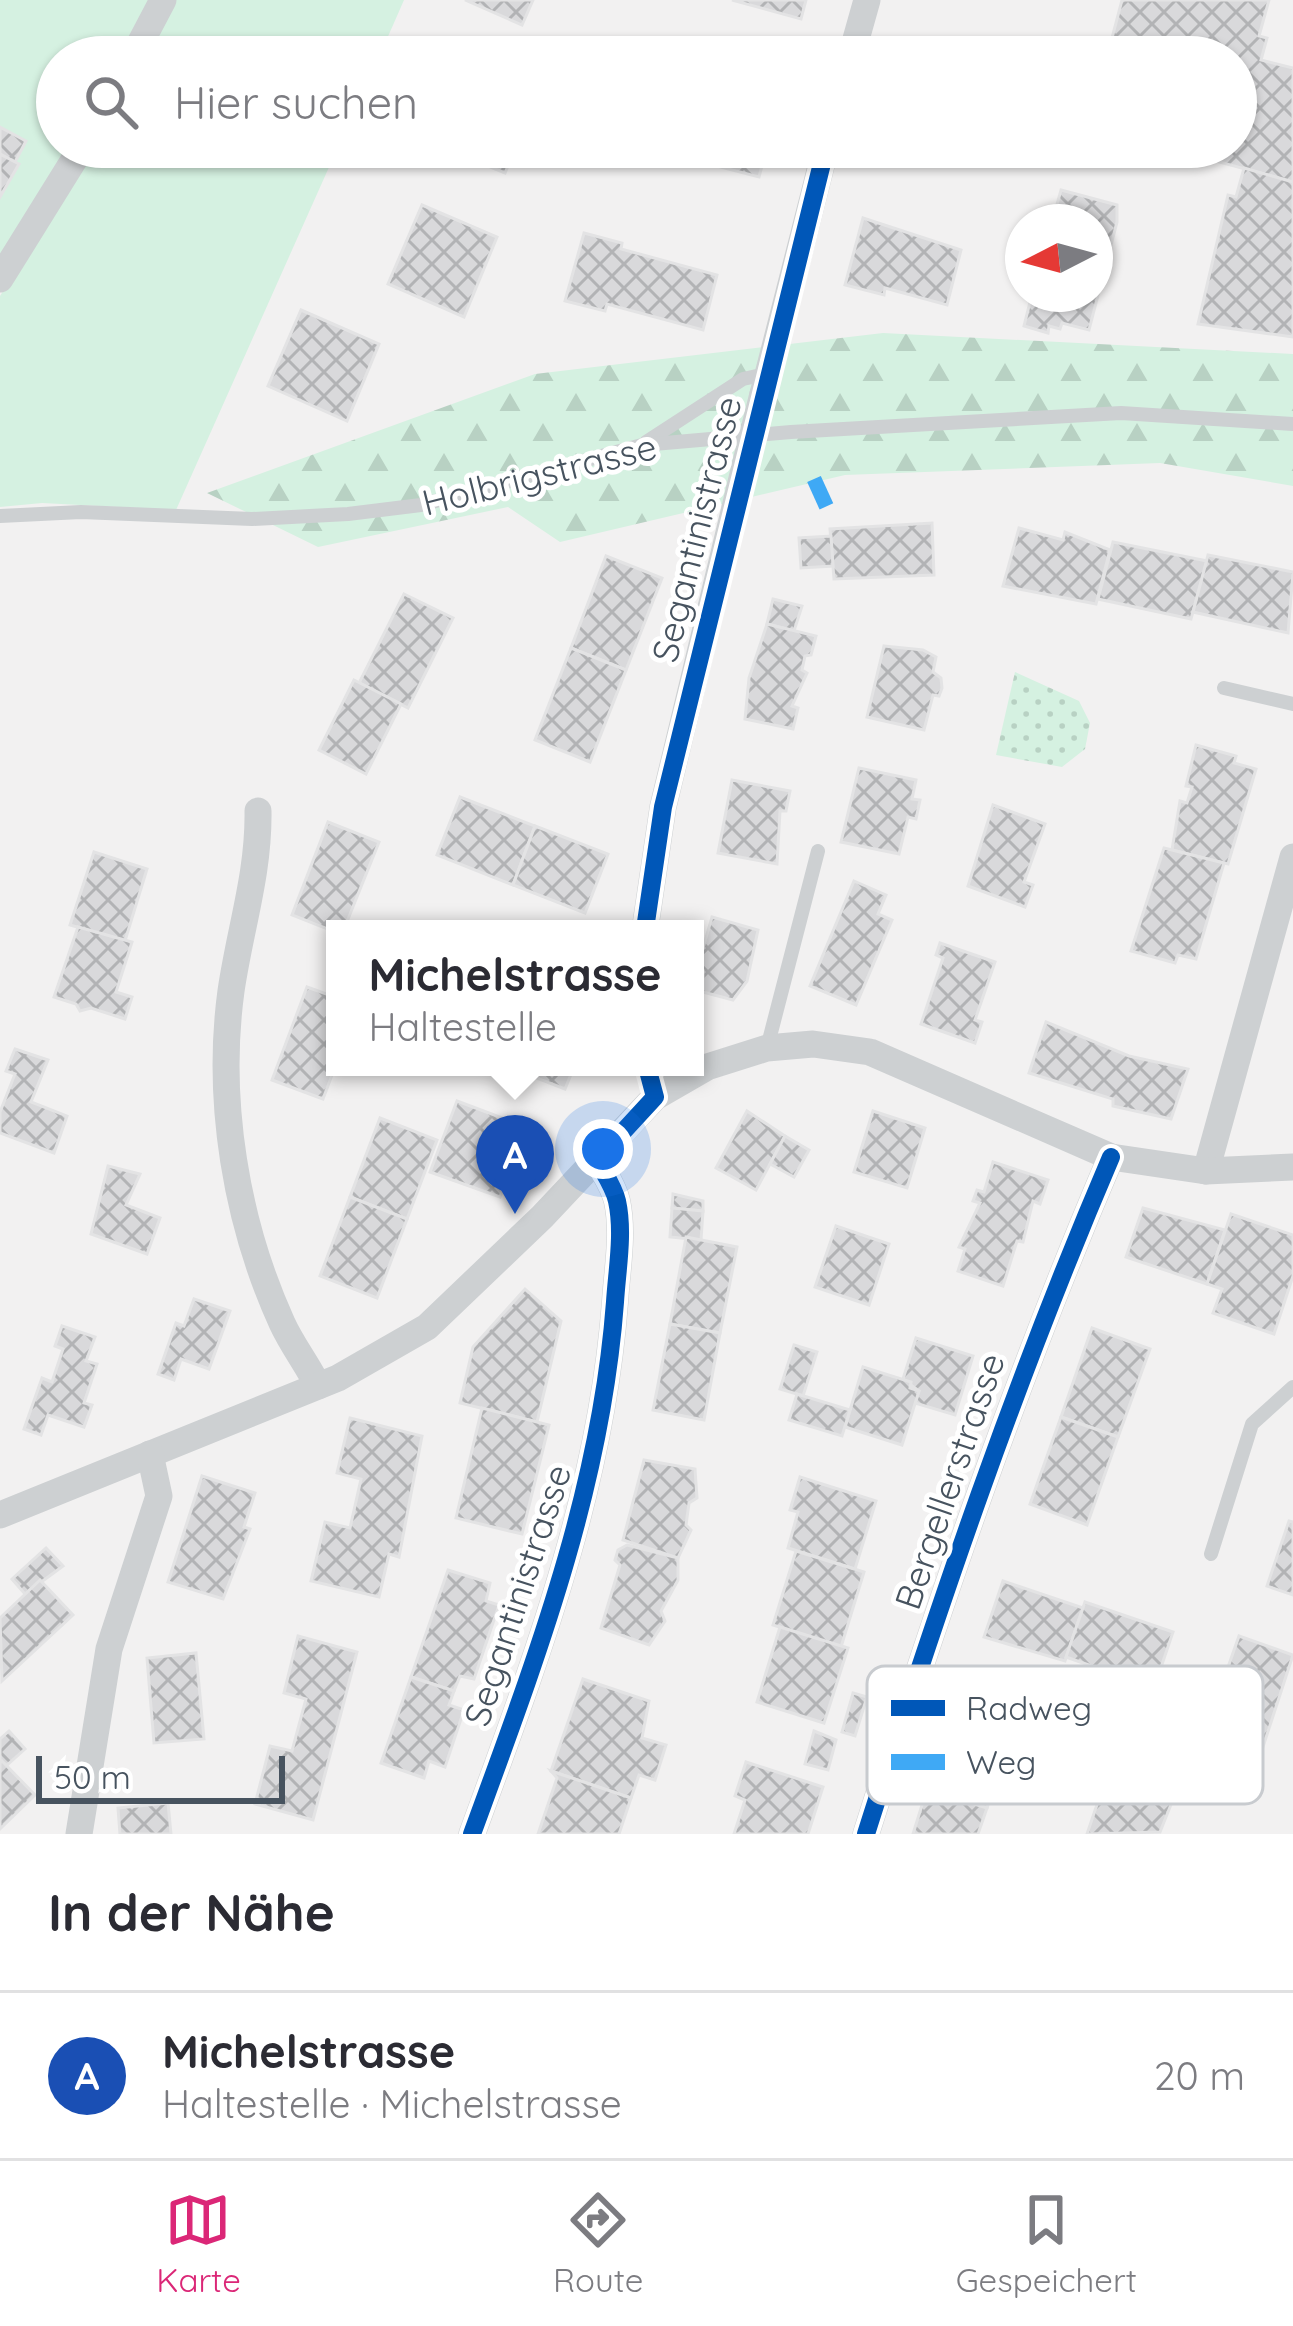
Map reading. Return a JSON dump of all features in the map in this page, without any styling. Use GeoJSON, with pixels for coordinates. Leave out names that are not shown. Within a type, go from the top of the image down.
{"type":"FeatureCollection","features":[{"type":"Feature","properties":{"kind":"street"},"geometry":{"type":"LineString","coordinates":[[144,36],[163,0]]}},
{"type":"Feature","properties":{"kind":"street"},"geometry":{"type":"LineString","coordinates":[[857,36],[867,0]]}},
{"type":"Feature","properties":{"kind":"street"},"geometry":{"type":"LineString","coordinates":[[0,279],[69,168]]}},
{"type":"Feature","properties":{"kind":"street","name":"Segantinistrasse"},"geometry":{"type":"LineString","coordinates":[[646,920],[663,807],[821,168]]}},
{"type":"Feature","properties":{"kind":"street"},"geometry":{"type":"LineString","coordinates":[[258,811],[259,864],[230,995],[227,1091],[233,1159],[260,1268],[284,1328],[318,1386]]}},
{"type":"Feature","properties":{"kind":"street"},"geometry":{"type":"LineString","coordinates":[[1206,1171],[1293,857]]}},
{"type":"Feature","properties":{"kind":"street"},"geometry":{"type":"LineString","coordinates":[[704,1069],[767,1048],[813,1044],[870,1052],[1111,1157],[1206,1171],[1293,1167]]}},
{"type":"Feature","properties":{"kind":"street"},"geometry":{"type":"LineString","coordinates":[[649,1076],[655,1097]]}},
{"type":"Feature","properties":{"kind":"street"},"geometry":{"type":"LineString","coordinates":[[0,1515],[318,1386],[427,1327],[655,1097],[691,1076]]}},
{"type":"Feature","properties":{"kind":"street","name":"Bergellerstrasse"},"geometry":{"type":"LineString","coordinates":[[920,1666],[974,1498],[1037,1328],[1111,1157]]}},
{"type":"Feature","properties":{"kind":"street","name":"Segantinistrasse"},"geometry":{"type":"LineString","coordinates":[[472,1834],[557,1603],[593,1470],[611,1353],[620,1230],[617,1198],[597,1160]]}},
{"type":"Feature","properties":{"kind":"street"},"geometry":{"type":"LineString","coordinates":[[79,1834],[109,1649],[159,1496],[150,1454]]}},
{"type":"Feature","properties":{"kind":"street","name":"Bergellerstrasse"},"geometry":{"type":"LineString","coordinates":[[866,1834],[876,1804]]}},
{"type":"Feature","properties":{"kind":"lane"},"geometry":{"type":"LineString","coordinates":[[641,445],[743,379],[765,384]]}},
{"type":"Feature","properties":{"kind":"lane","name":"Holbrigstrasse"},"geometry":{"type":"LineString","coordinates":[[0,516],[81,512],[252,519],[348,514],[421,505],[641,445],[1121,413],[1293,424]]}},
{"type":"Feature","properties":{"kind":"lane"},"geometry":{"type":"LineString","coordinates":[[1224,688],[1293,704]]}},
{"type":"Feature","properties":{"kind":"lane"},"geometry":{"type":"LineString","coordinates":[[767,1048],[818,851]]}},
{"type":"Feature","properties":{"kind":"lane"},"geometry":{"type":"LineString","coordinates":[[1211,1554],[1252,1424],[1293,1387]]}},
{"type":"Feature","properties":{"kind":"green space"},"geometry":{"type":"Polygon","coordinates":[[[0,0],[150,0],[130,36],[36,36],[36,168],[55,168],[0,257],[0,0]]]}},
{"type":"Feature","properties":{"kind":"green space"},"geometry":{"type":"Polygon","coordinates":[[[176,0],[404,0],[388,36],[156,36],[176,0]]]}},
{"type":"Feature","properties":{"kind":"green space"},"geometry":{"type":"Polygon","coordinates":[[[80,168],[329,168],[176,510],[42,503],[0,507],[0,296],[80,168]]]}},
{"type":"Feature","properties":{"kind":"green space"},"geometry":{"type":"Polygon","coordinates":[[[883,333],[1293,354],[1293,486],[1160,463],[845,475],[560,542],[508,507],[318,547],[207,493],[535,374],[883,333]]]}},
{"type":"Feature","properties":{"kind":"green space"},"geometry":{"type":"Polygon","coordinates":[[[1015,672],[1079,701],[1090,723],[1085,749],[1062,767],[996,755],[1015,672]]]}},
{"type":"Feature","properties":{"kind":"building"},"geometry":{"type":"Polygon","coordinates":[[[465,0],[533,0],[522,25],[465,0]]]}},
{"type":"Feature","properties":{"kind":"building"},"geometry":{"type":"Polygon","coordinates":[[[732,0],[806,0],[801,19],[732,0]]]}},
{"type":"Feature","properties":{"kind":"building"},"geometry":{"type":"Polygon","coordinates":[[[1122,0],[1269,0],[1259,36],[1267,38],[1261,60],[1293,68],[1293,182],[1241,168],[1257,168],[1257,36],[1113,36],[1122,0]]]}},
{"type":"Feature","properties":{"kind":"building"},"geometry":{"type":"Polygon","coordinates":[[[0,127],[26,141],[15,162],[0,154],[0,127]]]}},
{"type":"Feature","properties":{"kind":"building"},"geometry":{"type":"Polygon","coordinates":[[[0,154],[19,164],[0,197],[0,154]]]}},
{"type":"Feature","properties":{"kind":"building"},"geometry":{"type":"Polygon","coordinates":[[[724,168],[761,168],[759,177],[724,168]]]}},
{"type":"Feature","properties":{"kind":"building"},"geometry":{"type":"Polygon","coordinates":[[[1244,168],[1293,182],[1293,337],[1198,324],[1228,195],[1236,197],[1244,168]]]}},
{"type":"Feature","properties":{"kind":"building"},"geometry":{"type":"Polygon","coordinates":[[[1061,190],[1117,205],[1113,237],[1113,204],[1057,204],[1061,190]]]}},
{"type":"Feature","properties":{"kind":"building"},"geometry":{"type":"Polygon","coordinates":[[[422,205],[497,237],[464,317],[388,284],[422,205]]]}},
{"type":"Feature","properties":{"kind":"building"},"geometry":{"type":"Polygon","coordinates":[[[863,218],[961,250],[947,305],[885,288],[884,295],[845,285],[863,218]]]}},
{"type":"Feature","properties":{"kind":"building"},"geometry":{"type":"Polygon","coordinates":[[[584,233],[622,243],[621,249],[717,275],[703,330],[607,304],[605,311],[565,301],[584,233]]]}},
{"type":"Feature","properties":{"kind":"building"},"geometry":{"type":"Polygon","coordinates":[[[301,310],[379,344],[347,421],[268,386],[301,310]]]}},
{"type":"Feature","properties":{"kind":"building"},"geometry":{"type":"Polygon","coordinates":[[[1028,312],[1094,312],[1089,330],[1062,323],[1060,329],[1049,326],[1048,333],[1024,326],[1028,312]]]}},
{"type":"Feature","properties":{"kind":"building"},"geometry":{"type":"Polygon","coordinates":[[[932,523],[934,575],[834,579],[830,529],[932,523]]]}},
{"type":"Feature","properties":{"kind":"building"},"geometry":{"type":"Polygon","coordinates":[[[1019,528],[1063,540],[1065,532],[1110,550],[1096,604],[1003,586],[1019,528]]]}},
{"type":"Feature","properties":{"kind":"building"},"geometry":{"type":"Polygon","coordinates":[[[831,536],[833,566],[801,568],[799,538],[831,536]]]}},
{"type":"Feature","properties":{"kind":"building"},"geometry":{"type":"Polygon","coordinates":[[[1113,542],[1207,561],[1191,619],[1098,599],[1113,542]]]}},
{"type":"Feature","properties":{"kind":"building"},"geometry":{"type":"Polygon","coordinates":[[[1208,555],[1293,572],[1288,633],[1193,612],[1208,555]]]}},
{"type":"Feature","properties":{"kind":"building"},"geometry":{"type":"Polygon","coordinates":[[[606,556],[662,578],[626,670],[571,648],[606,556]]]}},
{"type":"Feature","properties":{"kind":"building"},"geometry":{"type":"Polygon","coordinates":[[[404,594],[453,618],[408,708],[359,683],[404,594]]]}},
{"type":"Feature","properties":{"kind":"building"},"geometry":{"type":"Polygon","coordinates":[[[773,599],[802,606],[794,631],[767,624],[773,599]]]}},
{"type":"Feature","properties":{"kind":"building"},"geometry":{"type":"Polygon","coordinates":[[[767,624],[816,636],[811,655],[805,656],[802,670],[807,673],[792,706],[798,708],[793,729],[745,719],[749,678],[767,624]]]}},
{"type":"Feature","properties":{"kind":"building"},"geometry":{"type":"Polygon","coordinates":[[[884,646],[923,650],[936,657],[933,672],[941,678],[942,688],[939,696],[933,695],[924,730],[867,717],[884,646]]]}},
{"type":"Feature","properties":{"kind":"building"},"geometry":{"type":"Polygon","coordinates":[[[571,648],[626,670],[590,762],[535,740],[571,648]]]}},
{"type":"Feature","properties":{"kind":"building"},"geometry":{"type":"Polygon","coordinates":[[[354,680],[401,704],[366,774],[319,750],[354,680]]]}},
{"type":"Feature","properties":{"kind":"building"},"geometry":{"type":"Polygon","coordinates":[[[1196,745],[1236,756],[1234,763],[1256,769],[1228,864],[1172,850],[1180,801],[1187,803],[1192,787],[1186,786],[1196,745]]]}},
{"type":"Feature","properties":{"kind":"building"},"geometry":{"type":"Polygon","coordinates":[[[859,768],[916,780],[912,799],[920,800],[916,819],[908,817],[899,854],[841,842],[859,768]]]}},
{"type":"Feature","properties":{"kind":"building"},"geometry":{"type":"Polygon","coordinates":[[[732,780],[790,791],[786,811],[780,811],[777,864],[718,853],[732,780]]]}},
{"type":"Feature","properties":{"kind":"building"},"geometry":{"type":"Polygon","coordinates":[[[460,797],[535,826],[513,885],[437,855],[460,797]]]}},
{"type":"Feature","properties":{"kind":"building"},"geometry":{"type":"Polygon","coordinates":[[[993,805],[1045,824],[1024,882],[1033,885],[1025,907],[968,886],[993,805]]]}},
{"type":"Feature","properties":{"kind":"building"},"geometry":{"type":"Polygon","coordinates":[[[328,822],[379,842],[348,920],[326,920],[326,928],[292,915],[328,822]]]}},
{"type":"Feature","properties":{"kind":"building"},"geometry":{"type":"Polygon","coordinates":[[[535,826],[608,854],[585,913],[513,885],[535,826]]]}},
{"type":"Feature","properties":{"kind":"building"},"geometry":{"type":"Polygon","coordinates":[[[1164,848],[1224,863],[1196,959],[1178,955],[1175,963],[1131,951],[1164,848]]]}},
{"type":"Feature","properties":{"kind":"building"},"geometry":{"type":"Polygon","coordinates":[[[94,852],[147,869],[125,941],[70,925],[94,852]]]}},
{"type":"Feature","properties":{"kind":"building"},"geometry":{"type":"Polygon","coordinates":[[[854,881],[886,895],[878,914],[892,920],[856,1005],[810,986],[854,881]]]}},
{"type":"Feature","properties":{"kind":"building"},"geometry":{"type":"Polygon","coordinates":[[[712,917],[758,930],[747,981],[733,1000],[704,992],[704,944],[712,917]]]}},
{"type":"Feature","properties":{"kind":"building"},"geometry":{"type":"Polygon","coordinates":[[[78,927],[132,942],[116,992],[132,997],[125,1019],[91,1008],[80,1011],[76,1004],[54,997],[78,927]]]}},
{"type":"Feature","properties":{"kind":"building"},"geometry":{"type":"Polygon","coordinates":[[[940,943],[995,962],[975,1020],[982,1022],[975,1043],[921,1024],[943,958],[936,955],[940,943]]]}},
{"type":"Feature","properties":{"kind":"building"},"geometry":{"type":"Polygon","coordinates":[[[307,987],[326,994],[326,1076],[332,1076],[323,1099],[272,1080],[307,987]]]}},
{"type":"Feature","properties":{"kind":"building"},"geometry":{"type":"Polygon","coordinates":[[[1046,1022],[1129,1056],[1188,1069],[1171,1119],[1113,1106],[1113,1099],[1029,1073],[1046,1022]]]}},
{"type":"Feature","properties":{"kind":"building"},"geometry":{"type":"Polygon","coordinates":[[[15,1049],[48,1060],[31,1102],[67,1116],[54,1153],[0,1133],[0,1112],[15,1074],[6,1071],[15,1049]]]}},
{"type":"Feature","properties":{"kind":"building"},"geometry":{"type":"Polygon","coordinates":[[[531,1076],[570,1076],[565,1089],[531,1076]]]}},
{"type":"Feature","properties":{"kind":"building"},"geometry":{"type":"Polygon","coordinates":[[[457,1101],[526,1127],[500,1197],[430,1172],[457,1101]]]}},
{"type":"Feature","properties":{"kind":"building"},"geometry":{"type":"Polygon","coordinates":[[[747,1111],[785,1136],[756,1190],[716,1168],[747,1111]]]}},
{"type":"Feature","properties":{"kind":"building"},"geometry":{"type":"Polygon","coordinates":[[[873,1111],[925,1128],[907,1188],[854,1172],[873,1111]]]}},
{"type":"Feature","properties":{"kind":"building"},"geometry":{"type":"Polygon","coordinates":[[[380,1118],[437,1140],[407,1219],[350,1197],[380,1118]]]}},
{"type":"Feature","properties":{"kind":"building"},"geometry":{"type":"Polygon","coordinates":[[[785,1136],[809,1150],[794,1177],[770,1164],[785,1136]]]}},
{"type":"Feature","properties":{"kind":"building"},"geometry":{"type":"Polygon","coordinates":[[[993,1162],[1048,1180],[1040,1204],[1033,1201],[1023,1242],[1017,1241],[1003,1286],[958,1271],[965,1249],[959,1247],[980,1203],[973,1201],[977,1190],[984,1192],[993,1162]]]}},
{"type":"Feature","properties":{"kind":"building"},"geometry":{"type":"Polygon","coordinates":[[[108,1166],[140,1174],[126,1205],[160,1218],[147,1254],[91,1234],[108,1166]]]}},
{"type":"Feature","properties":{"kind":"building"},"geometry":{"type":"Polygon","coordinates":[[[673,1194],[703,1201],[703,1211],[672,1208],[673,1194]]]}},
{"type":"Feature","properties":{"kind":"building"},"geometry":{"type":"Polygon","coordinates":[[[350,1197],[407,1219],[377,1298],[320,1276],[350,1197]]]}},
{"type":"Feature","properties":{"kind":"building"},"geometry":{"type":"Polygon","coordinates":[[[672,1208],[703,1211],[701,1240],[670,1237],[672,1208]]]}},
{"type":"Feature","properties":{"kind":"building"},"geometry":{"type":"Polygon","coordinates":[[[1143,1208],[1225,1230],[1207,1284],[1126,1257],[1143,1208]]]}},
{"type":"Feature","properties":{"kind":"building"},"geometry":{"type":"Polygon","coordinates":[[[1231,1214],[1293,1235],[1293,1276],[1274,1334],[1213,1313],[1222,1289],[1207,1284],[1231,1214]]]}},
{"type":"Feature","properties":{"kind":"building"},"geometry":{"type":"Polygon","coordinates":[[[836,1226],[889,1244],[869,1305],[815,1287],[836,1226]]]}},
{"type":"Feature","properties":{"kind":"building"},"geometry":{"type":"Polygon","coordinates":[[[686,1237],[737,1247],[720,1333],[670,1324],[686,1237]]]}},
{"type":"Feature","properties":{"kind":"building"},"geometry":{"type":"Polygon","coordinates":[[[525,1289],[561,1321],[537,1422],[460,1403],[473,1347],[525,1289]]]}},
{"type":"Feature","properties":{"kind":"building"},"geometry":{"type":"Polygon","coordinates":[[[194,1299],[230,1311],[209,1369],[181,1359],[174,1380],[158,1374],[176,1323],[184,1326],[194,1299]]]}},
{"type":"Feature","properties":{"kind":"building"},"geometry":{"type":"Polygon","coordinates":[[[670,1324],[720,1333],[704,1420],[653,1410],[670,1324]]]}},
{"type":"Feature","properties":{"kind":"building"},"geometry":{"type":"Polygon","coordinates":[[[62,1326],[95,1337],[86,1361],[97,1364],[84,1403],[92,1405],[84,1427],[48,1415],[41,1435],[24,1429],[42,1378],[52,1382],[63,1349],[55,1346],[62,1326]]]}},
{"type":"Feature","properties":{"kind":"building"},"geometry":{"type":"Polygon","coordinates":[[[1092,1328],[1150,1349],[1118,1437],[1061,1417],[1092,1328]]]}},
{"type":"Feature","properties":{"kind":"building"},"geometry":{"type":"Polygon","coordinates":[[[916,1338],[973,1356],[955,1415],[915,1403],[919,1391],[903,1379],[916,1338]]]}},
{"type":"Feature","properties":{"kind":"building"},"geometry":{"type":"Polygon","coordinates":[[[794,1345],[817,1352],[803,1396],[780,1389],[794,1345]]]}},
{"type":"Feature","properties":{"kind":"building"},"geometry":{"type":"Polygon","coordinates":[[[863,1367],[911,1382],[910,1388],[919,1391],[902,1445],[845,1427],[863,1367]]]}},
{"type":"Feature","properties":{"kind":"building"},"geometry":{"type":"Polygon","coordinates":[[[797,1394],[850,1410],[842,1436],[789,1420],[797,1394]]]}},
{"type":"Feature","properties":{"kind":"building"},"geometry":{"type":"Polygon","coordinates":[[[482,1408],[549,1425],[522,1534],[456,1518],[482,1408]]]}},
{"type":"Feature","properties":{"kind":"building"},"geometry":{"type":"Polygon","coordinates":[[[1061,1417],[1118,1437],[1087,1525],[1030,1504],[1061,1417]]]}},
{"type":"Feature","properties":{"kind":"building"},"geometry":{"type":"Polygon","coordinates":[[[350,1418],[422,1436],[399,1557],[389,1554],[379,1597],[311,1581],[325,1522],[350,1528],[361,1479],[337,1473],[350,1418]]]}},
{"type":"Feature","properties":{"kind":"building"},"geometry":{"type":"Polygon","coordinates":[[[644,1460],[695,1469],[697,1498],[689,1503],[686,1525],[691,1530],[678,1558],[623,1540],[644,1460]]]}},
{"type":"Feature","properties":{"kind":"building"},"geometry":{"type":"Polygon","coordinates":[[[202,1476],[255,1493],[244,1527],[250,1529],[223,1599],[168,1582],[202,1476]]]}},
{"type":"Feature","properties":{"kind":"building"},"geometry":{"type":"Polygon","coordinates":[[[800,1477],[876,1501],[855,1569],[788,1548],[798,1512],[790,1510],[800,1477]]]}},
{"type":"Feature","properties":{"kind":"building"},"geometry":{"type":"Polygon","coordinates":[[[1289,1521],[1293,1522],[1293,1595],[1267,1586],[1289,1521]]]}},
{"type":"Feature","properties":{"kind":"building"},"geometry":{"type":"Polygon","coordinates":[[[627,1545],[678,1558],[678,1580],[661,1611],[665,1621],[649,1645],[601,1628],[620,1565],[615,1560],[618,1550],[627,1545]]]}},
{"type":"Feature","properties":{"kind":"building"},"geometry":{"type":"Polygon","coordinates":[[[46,1548],[63,1566],[25,1594],[12,1579],[46,1548]]]}},
{"type":"Feature","properties":{"kind":"building"},"geometry":{"type":"Polygon","coordinates":[[[796,1551],[864,1572],[841,1647],[773,1625],[796,1551]]]}},
{"type":"Feature","properties":{"kind":"building"},"geometry":{"type":"Polygon","coordinates":[[[448,1570],[490,1583],[486,1601],[499,1605],[474,1679],[460,1676],[454,1691],[411,1677],[448,1570]]]}},
{"type":"Feature","properties":{"kind":"building"},"geometry":{"type":"Polygon","coordinates":[[[40,1580],[73,1615],[2,1681],[0,1618],[40,1580]]]}},
{"type":"Feature","properties":{"kind":"building"},"geometry":{"type":"Polygon","coordinates":[[[1003,1581],[1083,1608],[1065,1661],[984,1637],[1003,1581]]]}},
{"type":"Feature","properties":{"kind":"building"},"geometry":{"type":"Polygon","coordinates":[[[1085,1602],[1173,1632],[1161,1666],[1092,1666],[1066,1657],[1085,1602]]]}},
{"type":"Feature","properties":{"kind":"building"},"geometry":{"type":"Polygon","coordinates":[[[780,1627],[848,1648],[824,1723],[757,1702],[780,1627]]]}},
{"type":"Feature","properties":{"kind":"building"},"geometry":{"type":"Polygon","coordinates":[[[298,1636],[357,1652],[313,1820],[255,1804],[270,1746],[292,1751],[306,1699],[284,1693],[298,1636]]]}},
{"type":"Feature","properties":{"kind":"building"},"geometry":{"type":"Polygon","coordinates":[[[1239,1636],[1293,1655],[1263,1747],[1263,1666],[1228,1666],[1239,1636]]]}},
{"type":"Feature","properties":{"kind":"building"},"geometry":{"type":"Polygon","coordinates":[[[196,1653],[204,1739],[154,1743],[147,1658],[196,1653]]]}},
{"type":"Feature","properties":{"kind":"building"},"geometry":{"type":"Polygon","coordinates":[[[411,1677],[454,1691],[449,1705],[464,1710],[445,1767],[429,1761],[424,1778],[381,1763],[411,1677]]]}},
{"type":"Feature","properties":{"kind":"building"},"geometry":{"type":"Polygon","coordinates":[[[583,1679],[649,1701],[642,1738],[666,1745],[655,1780],[639,1775],[631,1798],[551,1771],[583,1679]]]}},
{"type":"Feature","properties":{"kind":"building"},"geometry":{"type":"Polygon","coordinates":[[[853,1693],[867,1697],[855,1736],[842,1732],[853,1693]]]}},
{"type":"Feature","properties":{"kind":"building"},"geometry":{"type":"Polygon","coordinates":[[[9,1731],[25,1749],[7,1765],[0,1763],[0,1739],[9,1731]]]}},
{"type":"Feature","properties":{"kind":"building"},"geometry":{"type":"Polygon","coordinates":[[[814,1731],[836,1740],[828,1770],[805,1764],[814,1731]]]}},
{"type":"Feature","properties":{"kind":"building"},"geometry":{"type":"Polygon","coordinates":[[[746,1762],[823,1787],[808,1834],[734,1834],[745,1800],[735,1796],[746,1762]]]}},
{"type":"Feature","properties":{"kind":"building"},"geometry":{"type":"Polygon","coordinates":[[[0,1763],[35,1795],[0,1829],[0,1763]]]}},
{"type":"Feature","properties":{"kind":"building"},"geometry":{"type":"Polygon","coordinates":[[[551,1771],[631,1798],[619,1834],[538,1834],[557,1778],[551,1771]]]}},
{"type":"Feature","properties":{"kind":"building"},"geometry":{"type":"Polygon","coordinates":[[[168,1803],[171,1834],[120,1834],[118,1808],[168,1803]]]}},
{"type":"Feature","properties":{"kind":"building"},"geometry":{"type":"Polygon","coordinates":[[[922,1804],[987,1808],[978,1834],[913,1834],[922,1804]]]}},
{"type":"Feature","properties":{"kind":"building"},"geometry":{"type":"Polygon","coordinates":[[[1097,1804],[1171,1804],[1160,1832],[1087,1834],[1097,1804]]]}},
{"type":"Feature","properties":{"kind":"marked path"},"geometry":{"type":"LineString","coordinates":[[814,479],[829,512]]}},
{"type":"Feature","properties":{"kind":"cycle path"},"geometry":{"type":"LineString","coordinates":[[646,920],[663,807],[821,168]]}},
{"type":"Feature","properties":{"kind":"cycle path"},"geometry":{"type":"LineString","coordinates":[[472,1834],[542,1638],[596,1440],[620,1226],[617,1201],[597,1160],[655,1097],[649,1076]]}},
{"type":"Feature","properties":{"kind":"cycle path"},"geometry":{"type":"LineString","coordinates":[[921,1666],[980,1492],[1111,1157]]}},
{"type":"Feature","properties":{"kind":"cycle path"},"geometry":{"type":"LineString","coordinates":[[866,1834],[876,1804]]}},
{"type":"Feature","properties":{"kind":"place","name":"Michelstrasse"},"geometry":{"type":"Point","coordinates":[515,1214]}}]}
